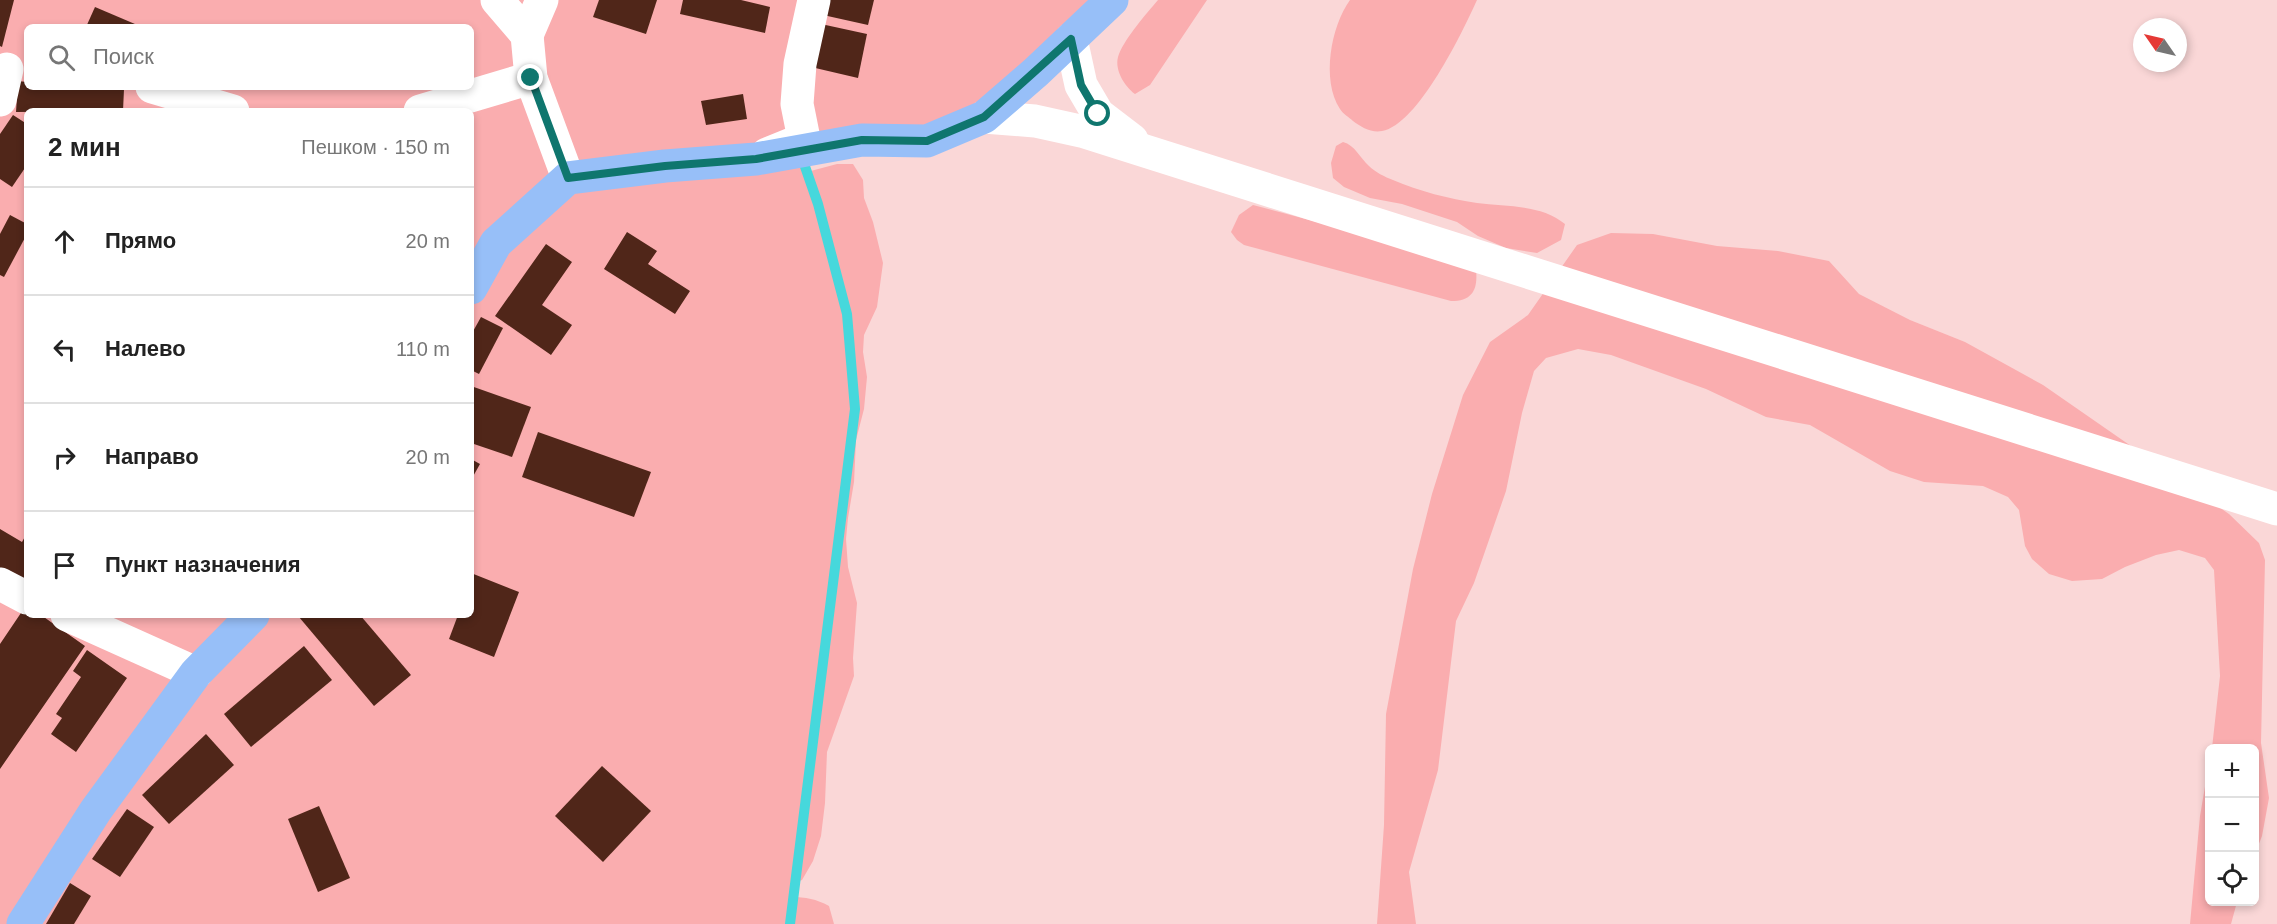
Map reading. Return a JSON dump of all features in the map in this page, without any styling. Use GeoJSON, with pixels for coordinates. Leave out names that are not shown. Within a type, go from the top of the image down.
{"type":"FeatureCollection","features":[{"type":"Feature","properties":{"kind":"main road"},"geometry":{"type":"LineString","coordinates":[[474,283],[496,243],[568,178],[665,166],[756,159],[862,140],[927,141],[984,117],[1113,0]]}},
{"type":"Feature","properties":{"kind":"main road"},"geometry":{"type":"LineString","coordinates":[[23,924],[96,810],[196,673],[250,618]]}},
{"type":"Feature","properties":{"kind":"street"},"geometry":{"type":"LineString","coordinates":[[497,0],[527,35]]}},
{"type":"Feature","properties":{"kind":"street"},"geometry":{"type":"LineString","coordinates":[[542,0],[527,35],[531,78],[568,178]]}},
{"type":"Feature","properties":{"kind":"street"},"geometry":{"type":"LineString","coordinates":[[756,159],[804,139],[797,104],[800,64],[814,0]]}},
{"type":"Feature","properties":{"kind":"street"},"geometry":{"type":"LineString","coordinates":[[1071,39],[1081,85],[1098,114],[1151,154]]}},
{"type":"Feature","properties":{"kind":"street"},"geometry":{"type":"LineString","coordinates":[[430,108],[531,78]]}},
{"type":"Feature","properties":{"kind":"street"},"geometry":{"type":"LineString","coordinates":[[162,90],[223,108]]}},
{"type":"Feature","properties":{"kind":"street"},"geometry":{"type":"LineString","coordinates":[[984,117],[1045,123],[1085,132],[2277,509]]}},
{"type":"Feature","properties":{"kind":"street"},"geometry":{"type":"LineString","coordinates":[[0,584],[24,596]]}},
{"type":"Feature","properties":{"kind":"street"},"geometry":{"type":"LineString","coordinates":[[75,618],[196,673]]}},
{"type":"Feature","properties":{"kind":"shaded area"},"geometry":{"type":"Polygon","coordinates":[[[0,0],[1112,0],[984,117],[800,152],[807,172],[837,164],[853,164],[863,180],[864,198],[873,222],[883,263],[877,307],[864,335],[863,352],[867,377],[864,409],[856,440],[854,482],[846,539],[848,567],[857,603],[854,676],[827,752],[821,836],[813,861],[802,880],[792,884],[791,897],[811,899],[829,906],[834,924],[0,924],[0,0]]]}},
{"type":"Feature","properties":{"kind":"shaded area"},"geometry":{"type":"Polygon","coordinates":[[[1158,0],[1207,0],[1150,85],[1135,94],[1127,86],[1119,71],[1117,65],[1119,54],[1131,33],[1158,0]]]}},
{"type":"Feature","properties":{"kind":"shaded area"},"geometry":{"type":"Polygon","coordinates":[[[1350,0],[1477,0],[1438,75],[1424,95],[1396,125],[1382,131],[1370,130],[1356,123],[1341,111],[1334,97],[1330,69],[1333,38],[1343,11],[1350,0]]]}},
{"type":"Feature","properties":{"kind":"shaded area"},"geometry":{"type":"Polygon","coordinates":[[[1343,142],[1351,146],[1377,172],[1413,188],[1466,201],[1545,213],[1565,224],[1561,240],[1537,253],[1506,248],[1478,236],[1457,222],[1402,204],[1370,198],[1344,187],[1333,178],[1331,163],[1336,146],[1343,142]]]}},
{"type":"Feature","properties":{"kind":"shaded area"},"geometry":{"type":"Polygon","coordinates":[[[1253,205],[1467,262],[1476,269],[1475,288],[1464,299],[1451,301],[1244,245],[1231,232],[1239,215],[1253,205]]]}},
{"type":"Feature","properties":{"kind":"shaded area"},"geometry":{"type":"Polygon","coordinates":[[[1611,233],[1653,234],[1717,246],[1778,251],[1829,261],[1859,294],[1910,320],[1965,342],[2043,385],[2229,514],[2259,543],[2265,560],[2261,743],[2269,798],[2259,844],[2259,744],[2212,744],[2220,676],[2214,570],[2205,558],[2179,550],[2156,555],[2102,579],[2072,581],[2049,574],[2032,559],[2025,546],[2019,510],[2008,497],[1983,486],[1924,482],[1890,471],[1810,425],[1766,417],[1706,389],[1611,355],[1578,349],[1546,358],[1534,371],[1522,413],[1506,491],[1474,583],[1456,621],[1438,770],[1409,872],[1416,924],[1377,924],[1384,825],[1386,714],[1413,569],[1432,494],[1463,395],[1490,342],[1528,315],[1577,245],[1611,233]]]}},
{"type":"Feature","properties":{"kind":"shaded area"},"geometry":{"type":"Polygon","coordinates":[[[2205,787],[2205,906],[2236,906],[2231,924],[2190,924],[2205,787]]]}},
{"type":"Feature","properties":{"kind":"building"},"geometry":{"type":"Polygon","coordinates":[[[0,0],[14,0],[2,47],[0,46],[0,0]]]}},
{"type":"Feature","properties":{"kind":"building"},"geometry":{"type":"Polygon","coordinates":[[[599,0],[657,0],[646,34],[593,17],[599,0]]]}},
{"type":"Feature","properties":{"kind":"building"},"geometry":{"type":"Polygon","coordinates":[[[683,0],[741,0],[770,7],[765,33],[680,14],[683,0]]]}},
{"type":"Feature","properties":{"kind":"building"},"geometry":{"type":"Polygon","coordinates":[[[826,0],[874,0],[868,25],[823,15],[826,0]]]}},
{"type":"Feature","properties":{"kind":"building"},"geometry":{"type":"Polygon","coordinates":[[[95,7],[135,24],[87,24],[95,7]]]}},
{"type":"Feature","properties":{"kind":"building"},"geometry":{"type":"Polygon","coordinates":[[[821,24],[867,34],[858,78],[811,67],[821,24]]]}},
{"type":"Feature","properties":{"kind":"building"},"geometry":{"type":"Polygon","coordinates":[[[18,81],[24,82],[24,90],[124,90],[123,108],[24,108],[24,112],[16,112],[18,81]]]}},
{"type":"Feature","properties":{"kind":"building"},"geometry":{"type":"Polygon","coordinates":[[[743,94],[747,119],[706,125],[701,101],[743,94]]]}},
{"type":"Feature","properties":{"kind":"building"},"geometry":{"type":"Polygon","coordinates":[[[13,115],[24,122],[24,169],[12,187],[0,179],[0,134],[13,115]]]}},
{"type":"Feature","properties":{"kind":"building"},"geometry":{"type":"Polygon","coordinates":[[[10,215],[24,222],[24,240],[4,277],[0,275],[0,234],[10,215]]]}},
{"type":"Feature","properties":{"kind":"building"},"geometry":{"type":"Polygon","coordinates":[[[627,232],[657,251],[648,264],[690,291],[675,314],[604,269],[627,232]]]}},
{"type":"Feature","properties":{"kind":"building"},"geometry":{"type":"Polygon","coordinates":[[[546,244],[572,262],[542,305],[572,325],[551,355],[495,316],[546,244]]]}},
{"type":"Feature","properties":{"kind":"building"},"geometry":{"type":"Polygon","coordinates":[[[481,317],[503,328],[479,374],[474,372],[474,330],[481,317]]]}},
{"type":"Feature","properties":{"kind":"building"},"geometry":{"type":"Polygon","coordinates":[[[474,387],[531,407],[512,457],[474,444],[474,387]]]}},
{"type":"Feature","properties":{"kind":"building"},"geometry":{"type":"Polygon","coordinates":[[[538,432],[651,472],[634,517],[522,477],[538,432]]]}},
{"type":"Feature","properties":{"kind":"building"},"geometry":{"type":"Polygon","coordinates":[[[474,461],[480,464],[474,475],[474,461]]]}},
{"type":"Feature","properties":{"kind":"building"},"geometry":{"type":"Polygon","coordinates":[[[0,529],[22,542],[24,538],[24,584],[0,570],[0,529]]]}},
{"type":"Feature","properties":{"kind":"building"},"geometry":{"type":"Polygon","coordinates":[[[474,574],[519,592],[494,657],[449,639],[457,618],[474,618],[474,574]]]}},
{"type":"Feature","properties":{"kind":"building"},"geometry":{"type":"Polygon","coordinates":[[[24,608],[24,618],[45,618],[85,646],[0,769],[0,644],[24,608]]]}},
{"type":"Feature","properties":{"kind":"building"},"geometry":{"type":"Polygon","coordinates":[[[300,618],[363,618],[411,675],[374,706],[300,618]]]}},
{"type":"Feature","properties":{"kind":"building"},"geometry":{"type":"Polygon","coordinates":[[[304,646],[332,680],[251,747],[224,714],[304,646]]]}},
{"type":"Feature","properties":{"kind":"building"},"geometry":{"type":"Polygon","coordinates":[[[87,650],[127,678],[76,752],[51,734],[62,718],[56,714],[81,677],[73,671],[87,650]]]}},
{"type":"Feature","properties":{"kind":"building"},"geometry":{"type":"Polygon","coordinates":[[[206,734],[234,765],[169,824],[142,795],[206,734]]]}},
{"type":"Feature","properties":{"kind":"building"},"geometry":{"type":"Polygon","coordinates":[[[602,766],[651,811],[603,862],[555,816],[602,766]]]}},
{"type":"Feature","properties":{"kind":"building"},"geometry":{"type":"Polygon","coordinates":[[[319,806],[350,878],[318,892],[288,819],[319,806]]]}},
{"type":"Feature","properties":{"kind":"building"},"geometry":{"type":"Polygon","coordinates":[[[127,809],[154,827],[120,877],[92,859],[127,809]]]}},
{"type":"Feature","properties":{"kind":"building"},"geometry":{"type":"Polygon","coordinates":[[[70,883],[91,896],[74,924],[46,924],[70,883]]]}},
{"type":"Feature","properties":{"kind":"waterway"},"geometry":{"type":"LineString","coordinates":[[790,924],[855,409],[847,314],[818,204],[801,155]]}},
{"type":"Feature","properties":{"kind":"route"},"geometry":{"type":"LineString","coordinates":[[531,78],[568,178],[665,166],[756,159],[862,140],[927,141],[984,117],[1071,39],[1081,85],[1098,114]]}}]}
